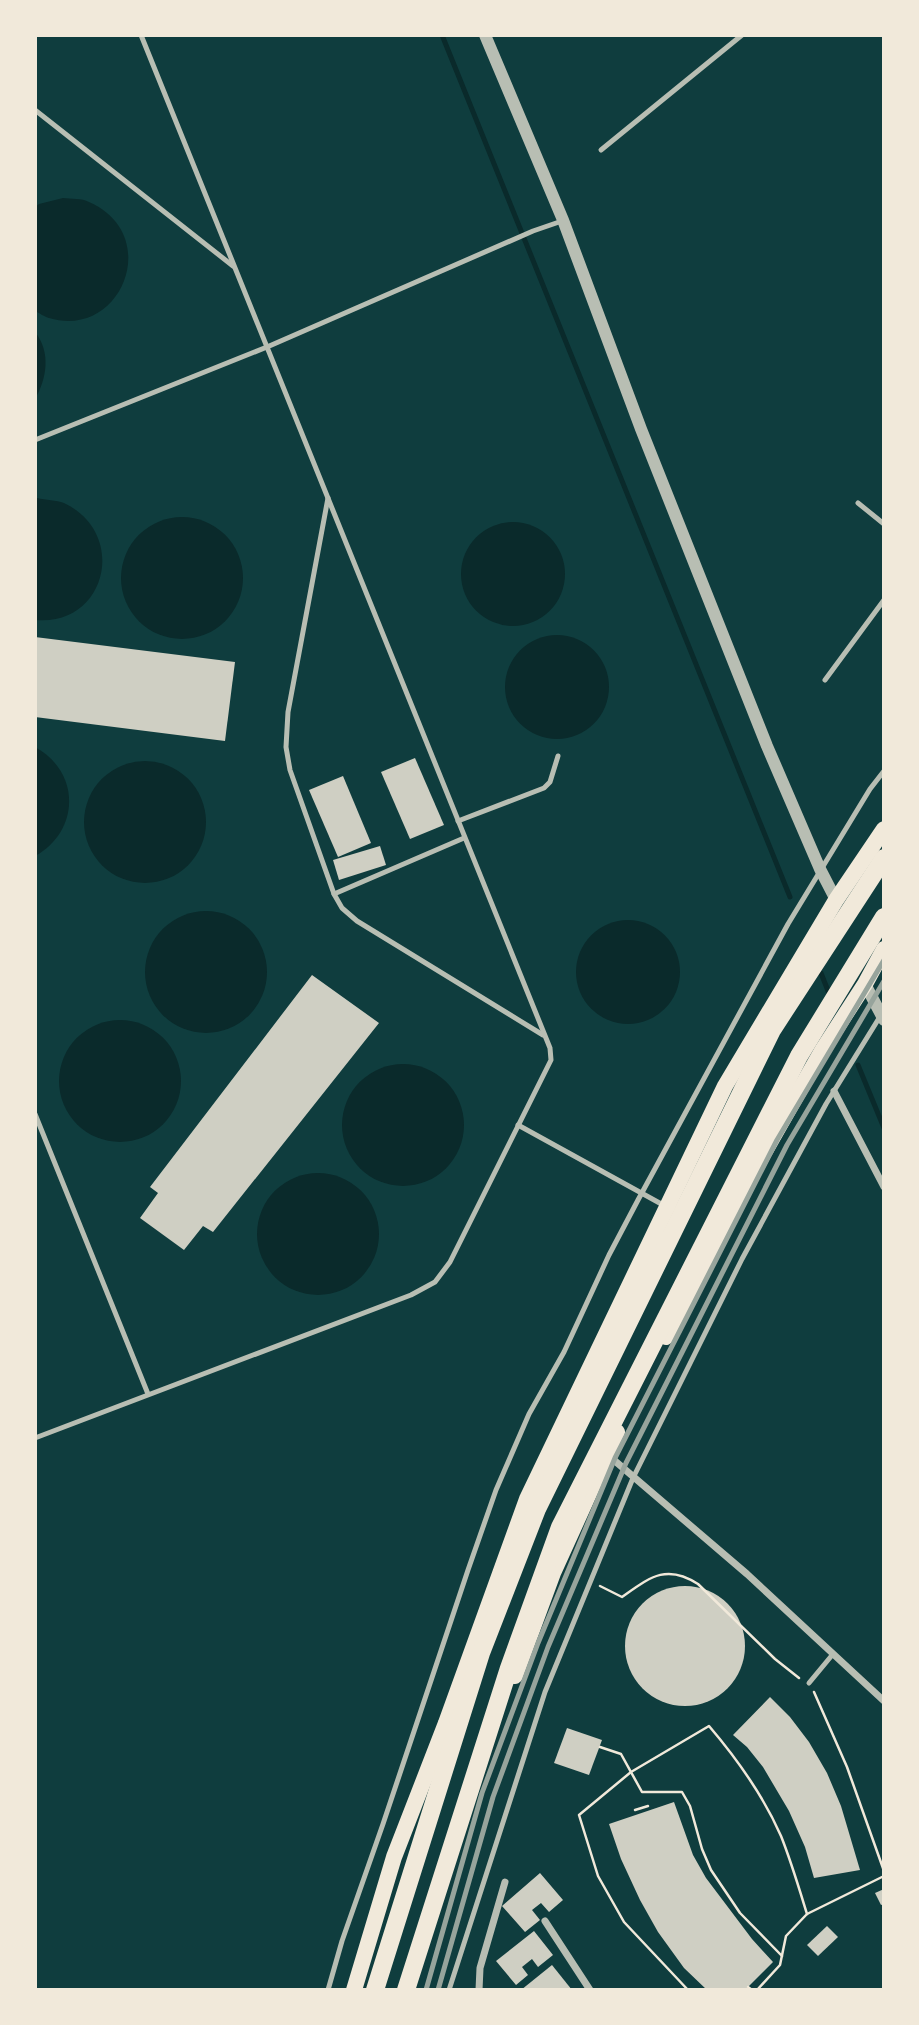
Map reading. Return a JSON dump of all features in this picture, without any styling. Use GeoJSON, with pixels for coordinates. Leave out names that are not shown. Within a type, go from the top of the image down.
{"type":"FeatureCollection","features":[{"type":"Feature","properties":{"kind":"highway"},"geometry":{"type":"LineString","coordinates":[[375,1990],[481,1653],[537,1509],[772,1030],[884,858]]}},
{"type":"Feature","properties":{"kind":"highway"},"geometry":{"type":"LineString","coordinates":[[407,1990],[509,1668],[560,1527],[799,1056],[884,917]]}},
{"type":"Feature","properties":{"kind":"main road"},"geometry":{"type":"LineString","coordinates":[[354,1990],[394,1857],[527,1499],[725,1086],[836,901],[884,829]]}},
{"type":"Feature","properties":{"kind":"main road"},"geometry":{"type":"LineString","coordinates":[[415,1990],[509,1693],[553,1573],[623,1417],[761,1158],[884,949]]}},
{"type":"Feature","properties":{"kind":"street"},"geometry":{"type":"LineString","coordinates":[[485,35],[563,220],[695,568],[767,746],[836,901]]}},
{"type":"Feature","properties":{"kind":"street"},"geometry":{"type":"LineString","coordinates":[[865,984],[883,1014]]}},
{"type":"Feature","properties":{"kind":"street"},"geometry":{"type":"LineString","coordinates":[[834,1091],[884,1187]]}},
{"type":"Feature","properties":{"kind":"street"},"geometry":{"type":"LineString","coordinates":[[607,1454],[747,1574],[884,1701]]}},
{"type":"Feature","properties":{"kind":"street"},"geometry":{"type":"LineString","coordinates":[[479,1990],[480,1968],[505,1882]]}},
{"type":"Feature","properties":{"kind":"street"},"geometry":{"type":"LineString","coordinates":[[545,1921],[589,1990]]}},
{"type":"Feature","properties":{"kind":"lane"},"geometry":{"type":"LineString","coordinates":[[35,1438],[411,1295],[435,1282],[450,1262],[551,1060],[550,1048],[141,35]]}},
{"type":"Feature","properties":{"kind":"lane"},"geometry":{"type":"LineString","coordinates":[[601,150],[742,35]]}},
{"type":"Feature","properties":{"kind":"lane"},"geometry":{"type":"LineString","coordinates":[[35,110],[235,268]]}},
{"type":"Feature","properties":{"kind":"lane"},"geometry":{"type":"LineString","coordinates":[[35,440],[267,347],[563,220]]}},
{"type":"Feature","properties":{"kind":"lane"},"geometry":{"type":"LineString","coordinates":[[328,498],[288,712],[286,747],[290,770],[334,894],[342,908],[357,921],[544,1036]]}},
{"type":"Feature","properties":{"kind":"lane"},"geometry":{"type":"LineString","coordinates":[[858,503],[884,524]]}},
{"type":"Feature","properties":{"kind":"lane"},"geometry":{"type":"LineString","coordinates":[[825,680],[884,600]]}},
{"type":"Feature","properties":{"kind":"lane"},"geometry":{"type":"LineString","coordinates":[[458,821],[544,788],[550,782],[558,756]]}},
{"type":"Feature","properties":{"kind":"lane"},"geometry":{"type":"LineString","coordinates":[[328,1990],[342,1941],[496,1490],[529,1414],[564,1352],[609,1255],[788,924],[820,869],[884,771]]}},
{"type":"Feature","properties":{"kind":"lane"},"geometry":{"type":"LineString","coordinates":[[334,894],[464,838]]}},
{"type":"Feature","properties":{"kind":"lane"},"geometry":{"type":"LineString","coordinates":[[449,1990],[545,1692],[633,1478],[741,1259],[834,1091],[883,1014]]}},
{"type":"Feature","properties":{"kind":"lane"},"geometry":{"type":"LineString","coordinates":[[35,1114],[148,1394]]}},
{"type":"Feature","properties":{"kind":"lane"},"geometry":{"type":"LineString","coordinates":[[518,1125],[667,1207]]}},
{"type":"Feature","properties":{"kind":"lane"},"geometry":{"type":"LineString","coordinates":[[809,1683],[834,1654]]}},
{"type":"Feature","properties":{"kind":"path"},"geometry":{"type":"LineString","coordinates":[[591,1582],[622,1597],[650,1577],[665,1574],[685,1575],[698,1584],[775,1659],[809,1683],[847,1767],[884,1871]]}},
{"type":"Feature","properties":{"kind":"path"},"geometry":{"type":"LineString","coordinates":[[688,1990],[624,1922],[598,1876],[579,1815],[631,1772],[709,1726],[739,1762],[759,1793],[781,1837],[807,1914]]}},
{"type":"Feature","properties":{"kind":"path"},"geometry":{"type":"LineString","coordinates":[[600,1747],[621,1754],[642,1792],[682,1792],[690,1806],[711,1870],[740,1913],[782,1956]]}},
{"type":"Feature","properties":{"kind":"path"},"geometry":{"type":"LineString","coordinates":[[635,1810],[648,1806]]}},
{"type":"Feature","properties":{"kind":"path"},"geometry":{"type":"LineString","coordinates":[[752,1989],[780,1965],[786,1936],[807,1914],[884,1876]]}},
{"type":"Feature","properties":{"kind":"water"},"geometry":{"type":"Polygon","coordinates":[[[63,198],[86,201],[112,217],[125,237],[128,259],[124,281],[113,300],[96,314],[74,321],[49,318],[35,311],[35,207],[63,198]]]}},
{"type":"Feature","properties":{"kind":"water"},"geometry":{"type":"Polygon","coordinates":[[[35,332],[43,348],[46,365],[35,399],[35,332]]]}},
{"type":"Feature","properties":{"kind":"water"},"geometry":{"type":"Polygon","coordinates":[[[35,499],[64,503],[84,517],[97,535],[102,555],[100,576],[93,594],[79,609],[59,618],[35,620],[35,499]]]}},
{"type":"Feature","properties":{"kind":"water"},"geometry":{"type":"Polygon","coordinates":[[[182,517],[205,521],[225,535],[239,555],[243,578],[239,601],[225,621],[205,635],[182,639],[159,635],[139,621],[125,601],[121,578],[125,555],[139,535],[159,521],[182,517]]]}},
{"type":"Feature","properties":{"kind":"water"},"geometry":{"type":"Polygon","coordinates":[[[513,522],[533,526],[550,537],[561,554],[565,574],[561,594],[550,611],[533,622],[513,626],[493,622],[476,611],[465,594],[461,574],[465,554],[476,537],[493,526],[513,522]]]}},
{"type":"Feature","properties":{"kind":"water"},"geometry":{"type":"Polygon","coordinates":[[[557,635],[577,639],[594,650],[605,667],[609,687],[605,707],[594,724],[577,735],[557,739],[537,735],[520,724],[509,707],[505,687],[509,667],[520,650],[537,639],[557,635]]]}},
{"type":"Feature","properties":{"kind":"water"},"geometry":{"type":"Polygon","coordinates":[[[35,747],[61,771],[69,802],[67,817],[60,832],[50,845],[35,856],[35,747]]]}},
{"type":"Feature","properties":{"kind":"water"},"geometry":{"type":"Polygon","coordinates":[[[145,761],[168,765],[188,779],[202,799],[206,822],[202,845],[188,865],[168,879],[145,883],[122,879],[102,865],[88,845],[84,822],[88,799],[102,779],[122,765],[145,761]]]}},
{"type":"Feature","properties":{"kind":"water"},"geometry":{"type":"Polygon","coordinates":[[[206,911],[229,916],[249,929],[262,949],[267,972],[262,995],[249,1015],[229,1028],[206,1033],[183,1028],[163,1015],[150,995],[145,972],[150,949],[163,929],[183,916],[206,911]]]}},
{"type":"Feature","properties":{"kind":"water"},"geometry":{"type":"Polygon","coordinates":[[[628,920],[648,924],[665,935],[676,952],[680,972],[676,992],[665,1009],[648,1020],[628,1024],[608,1020],[591,1009],[580,992],[576,972],[580,952],[591,935],[608,924],[628,920]]]}},
{"type":"Feature","properties":{"kind":"water"},"geometry":{"type":"Polygon","coordinates":[[[120,1020],[143,1025],[163,1038],[176,1058],[181,1081],[176,1104],[163,1124],[143,1137],[120,1142],[97,1137],[77,1124],[64,1104],[59,1081],[64,1058],[77,1038],[97,1025],[120,1020]]]}},
{"type":"Feature","properties":{"kind":"water"},"geometry":{"type":"Polygon","coordinates":[[[403,1064],[426,1068],[446,1082],[460,1102],[464,1125],[460,1148],[446,1168],[426,1182],[403,1186],[380,1182],[360,1168],[346,1148],[342,1125],[346,1102],[360,1082],[380,1068],[403,1064]]]}},
{"type":"Feature","properties":{"kind":"water"},"geometry":{"type":"Polygon","coordinates":[[[318,1173],[341,1177],[361,1191],[375,1211],[379,1234],[375,1257],[361,1277],[341,1291],[318,1295],[295,1291],[275,1277],[261,1257],[257,1234],[261,1211],[275,1191],[295,1177],[318,1173]]]}},
{"type":"Feature","properties":{"kind":"building"},"geometry":{"type":"Polygon","coordinates":[[[35,637],[235,662],[225,741],[35,717],[35,637]]]}},
{"type":"Feature","properties":{"kind":"building"},"geometry":{"type":"Polygon","coordinates":[[[415,758],[444,825],[410,839],[381,772],[415,758]]]}},
{"type":"Feature","properties":{"kind":"building"},"geometry":{"type":"Polygon","coordinates":[[[343,776],[371,843],[338,857],[309,790],[343,776]]]}},
{"type":"Feature","properties":{"kind":"building"},"geometry":{"type":"Polygon","coordinates":[[[380,846],[386,865],[339,880],[333,860],[380,846]]]}},
{"type":"Feature","properties":{"kind":"building"},"geometry":{"type":"Polygon","coordinates":[[[312,975],[379,1023],[213,1232],[203,1226],[184,1250],[140,1218],[158,1193],[150,1187],[312,975]]]}},
{"type":"Feature","properties":{"kind":"building"},"geometry":{"type":"Polygon","coordinates":[[[685,1586],[708,1591],[727,1604],[740,1623],[745,1646],[740,1669],[727,1688],[708,1701],[685,1706],[662,1701],[643,1688],[630,1669],[625,1646],[630,1623],[643,1604],[662,1591],[685,1586]]]}},
{"type":"Feature","properties":{"kind":"building"},"geometry":{"type":"Polygon","coordinates":[[[770,1697],[809,1742],[827,1773],[841,1806],[860,1870],[814,1878],[805,1847],[789,1811],[763,1767],[733,1735],[770,1697]]]}},
{"type":"Feature","properties":{"kind":"building"},"geometry":{"type":"Polygon","coordinates":[[[567,1728],[602,1740],[589,1775],[554,1763],[567,1728]]]}},
{"type":"Feature","properties":{"kind":"building"},"geometry":{"type":"Polygon","coordinates":[[[674,1802],[693,1855],[706,1878],[773,1962],[745,1990],[707,1990],[684,1968],[658,1932],[621,1859],[609,1824],[674,1802]]]}},
{"type":"Feature","properties":{"kind":"building"},"geometry":{"type":"Polygon","coordinates":[[[540,1873],[563,1900],[549,1912],[541,1903],[532,1910],[540,1920],[525,1932],[502,1906],[540,1873]]]}},
{"type":"Feature","properties":{"kind":"building"},"geometry":{"type":"Polygon","coordinates":[[[884,1889],[884,1904],[881,1905],[875,1893],[884,1889]]]}},
{"type":"Feature","properties":{"kind":"building"},"geometry":{"type":"Polygon","coordinates":[[[827,1926],[838,1937],[818,1956],[807,1945],[827,1926]]]}},
{"type":"Feature","properties":{"kind":"building"},"geometry":{"type":"Polygon","coordinates":[[[534,1931],[553,1955],[538,1967],[532,1959],[522,1967],[528,1975],[516,1985],[496,1961],[534,1931]]]}},
{"type":"Feature","properties":{"kind":"building"},"geometry":{"type":"Polygon","coordinates":[[[552,1965],[572,1990],[521,1990],[552,1965]]]}},
{"type":"Feature","properties":{"kind":"waterway"},"geometry":{"type":"LineString","coordinates":[[442,35],[790,897]]}},
{"type":"Feature","properties":{"kind":"waterway"},"geometry":{"type":"LineString","coordinates":[[821,973],[830,996]]}},
{"type":"Feature","properties":{"kind":"waterway"},"geometry":{"type":"LineString","coordinates":[[858,1065],[884,1128]]}},
{"type":"Feature","properties":{"kind":"railway"},"geometry":{"type":"LineString","coordinates":[[426,1990],[482,1793],[538,1643],[615,1458],[777,1140],[884,960]]}},
{"type":"Feature","properties":{"kind":"railway"},"geometry":{"type":"LineString","coordinates":[[438,1990],[493,1797],[548,1647],[626,1463],[787,1145],[884,981]]}}]}
